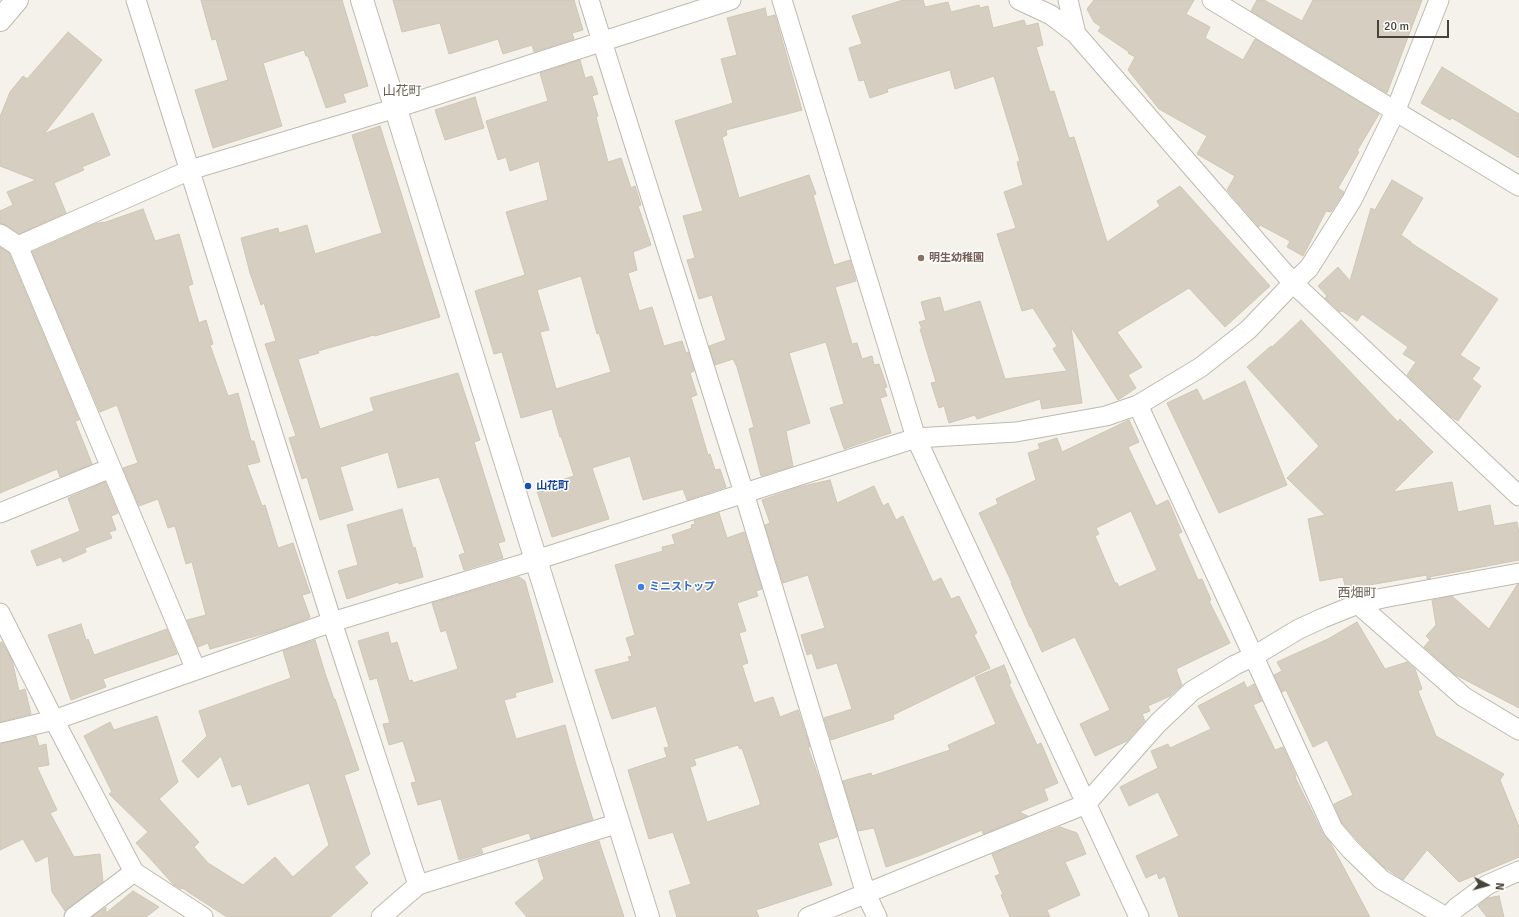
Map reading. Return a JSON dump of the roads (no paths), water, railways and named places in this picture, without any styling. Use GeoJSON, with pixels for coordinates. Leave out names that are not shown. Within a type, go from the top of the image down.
{"type":"FeatureCollection","features":[{"type":"Feature","properties":{"kind":"street"},"geometry":{"type":"LineString","coordinates":[[0,20],[17,0]]}},
{"type":"Feature","properties":{"kind":"street"},"geometry":{"type":"LineString","coordinates":[[136,0],[332,622],[418,885]]}},
{"type":"Feature","properties":{"kind":"street"},"geometry":{"type":"LineString","coordinates":[[362,0],[648,917]]}},
{"type":"Feature","properties":{"kind":"street"},"geometry":{"type":"LineString","coordinates":[[589,0],[744,493],[866,894],[877,917]]}},
{"type":"Feature","properties":{"kind":"street"},"geometry":{"type":"LineString","coordinates":[[18,246],[190,170],[396,108],[731,0]]}},
{"type":"Feature","properties":{"kind":"street"},"geometry":{"type":"LineString","coordinates":[[782,0],[916,438],[1139,917]]}},
{"type":"Feature","properties":{"kind":"street"},"geometry":{"type":"LineString","coordinates":[[1019,0],[1051,15],[1076,34],[1293,283],[1519,496]]}},
{"type":"Feature","properties":{"kind":"street"},"geometry":{"type":"LineString","coordinates":[[1068,0],[1076,34]]}},
{"type":"Feature","properties":{"kind":"street"},"geometry":{"type":"LineString","coordinates":[[1212,0],[1519,186]]}},
{"type":"Feature","properties":{"kind":"street"},"geometry":{"type":"LineString","coordinates":[[0,734],[54,720],[332,622],[536,560],[916,438],[1016,432],[1106,416],[1138,405],[1201,367],[1237,339],[1248,330],[1293,283],[1310,268],[1352,200],[1395,112],[1438,0]]}},
{"type":"Feature","properties":{"kind":"street"},"geometry":{"type":"LineString","coordinates":[[0,234],[18,246],[196,670]]}},
{"type":"Feature","properties":{"kind":"street"},"geometry":{"type":"LineString","coordinates":[[1138,405],[1333,829],[1351,850],[1382,880],[1447,917],[1456,908],[1487,885],[1519,871]]}},
{"type":"Feature","properties":{"kind":"street"},"geometry":{"type":"LineString","coordinates":[[0,513],[110,468]]}},
{"type":"Feature","properties":{"kind":"street"},"geometry":{"type":"LineString","coordinates":[[808,917],[1086,804],[1158,723],[1192,691],[1299,629],[1358,604],[1519,573]]}},
{"type":"Feature","properties":{"kind":"street"},"geometry":{"type":"LineString","coordinates":[[1358,604],[1464,697],[1519,730]]}},
{"type":"Feature","properties":{"kind":"street"},"geometry":{"type":"LineString","coordinates":[[0,613],[54,720],[134,872],[203,917]]}},
{"type":"Feature","properties":{"kind":"street"},"geometry":{"type":"LineString","coordinates":[[381,917],[418,885],[619,823]]}},
{"type":"Feature","properties":{"kind":"street"},"geometry":{"type":"LineString","coordinates":[[74,917],[134,872]]}},
{"type":"Feature","properties":{"kind":"place","name":"明生幼稚園"},"geometry":{"type":"Point","coordinates":[921,258]}},
{"type":"Feature","properties":{"kind":"place","name":"山花町"},"geometry":{"type":"Point","coordinates":[528,486]}},
{"type":"Feature","properties":{"kind":"place","name":"ミニストップ"},"geometry":{"type":"Point","coordinates":[641,587]}},
{"type":"Feature","properties":{"kind":"district","name":"山花町"},"geometry":{"type":"Point","coordinates":[402,92]}},
{"type":"Feature","properties":{"kind":"district","name":"西畑町"},"geometry":{"type":"Point","coordinates":[1357,594]}}]}
